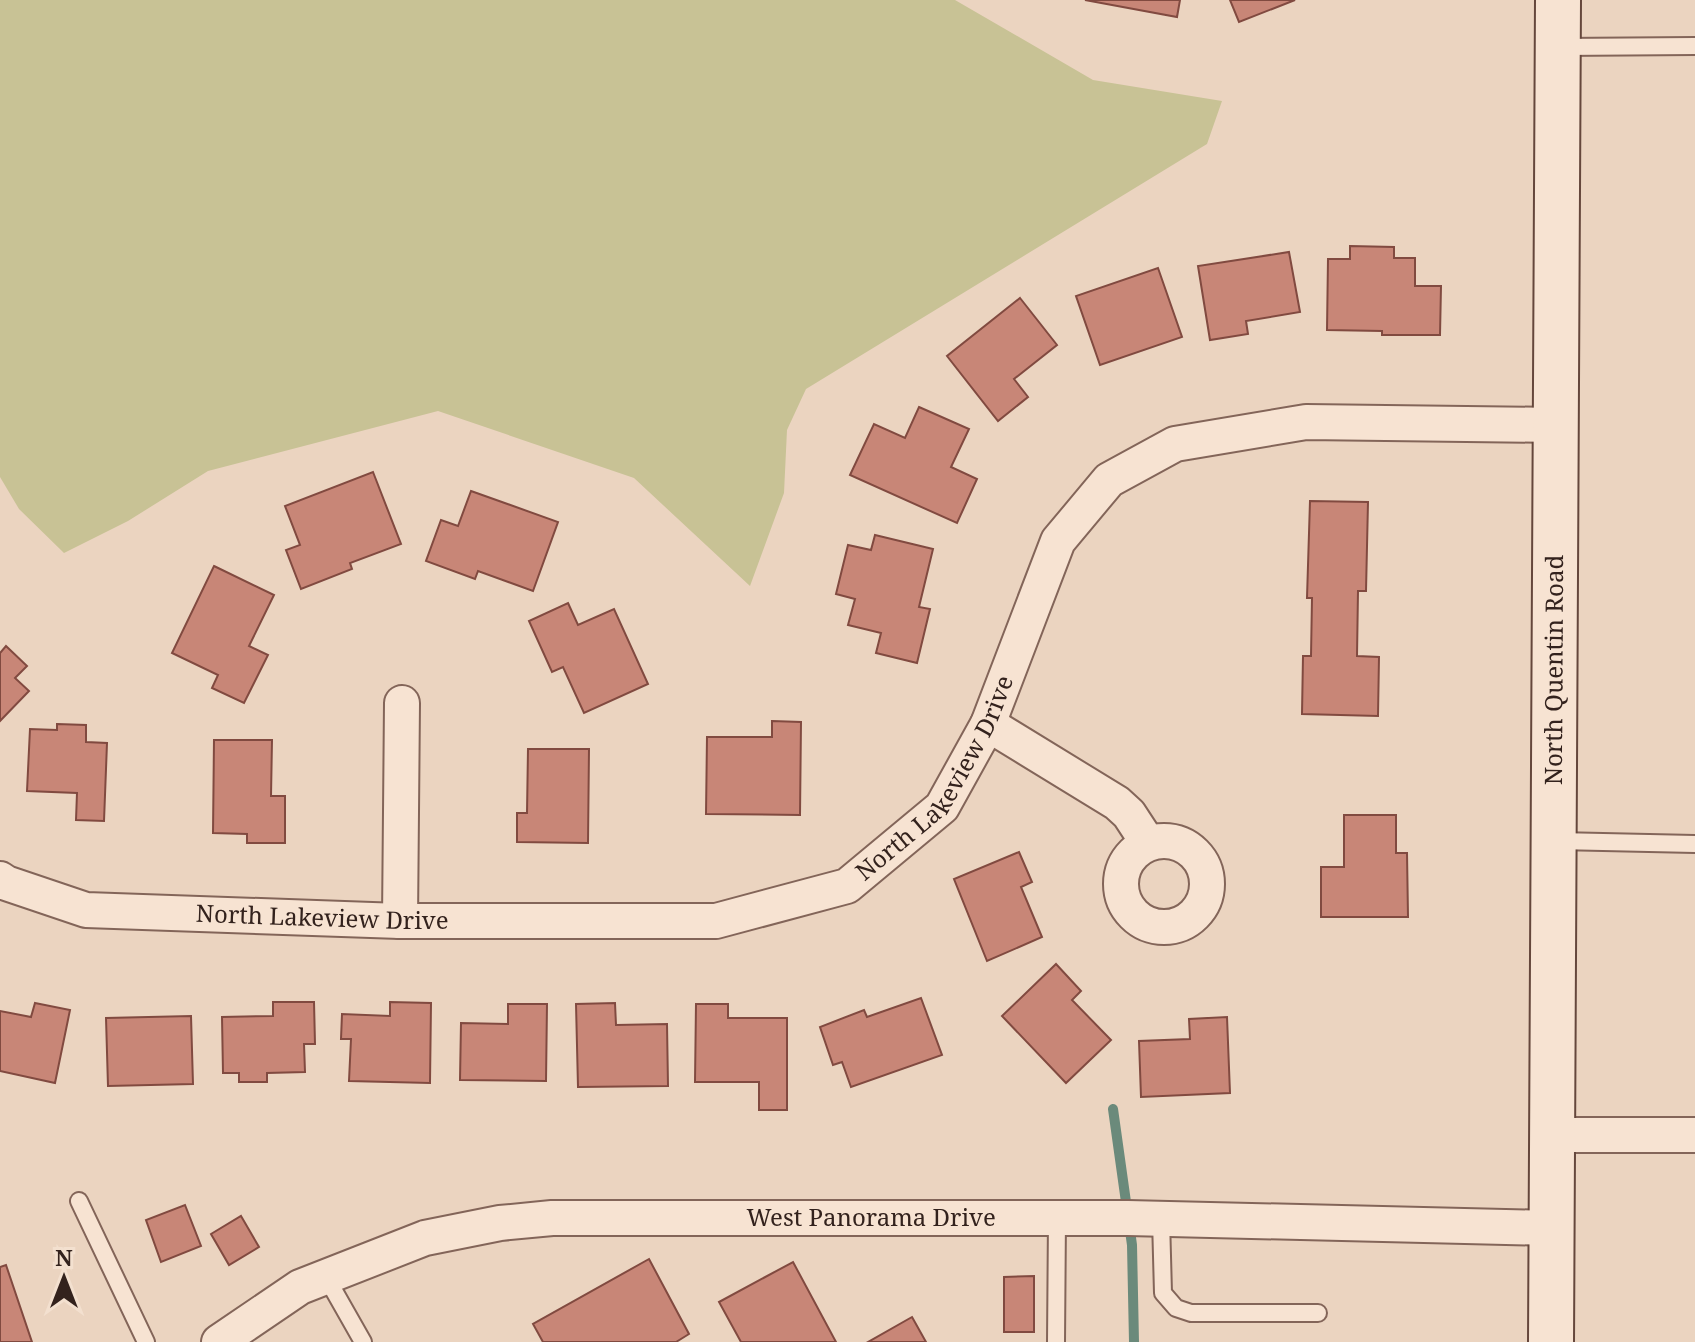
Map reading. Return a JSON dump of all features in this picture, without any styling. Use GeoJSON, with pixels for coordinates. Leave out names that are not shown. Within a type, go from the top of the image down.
{"type":"FeatureCollection","features":[{"type":"Feature","properties":{"kind":"main road","name":"North Quentin Road"},"geometry":{"type":"LineString","coordinates":[[1551,1342],[1558,0]]}},
{"type":"Feature","properties":{"kind":"street","name":"North Lakeview Drive"},"geometry":{"type":"LineString","coordinates":[[0,879],[86,910],[400,921],[716,921],[847,886],[942,807],[988,724],[1058,541],[1109,480],[1175,444],[1306,422],[1556,425]]}},
{"type":"Feature","properties":{"kind":"street"},"geometry":{"type":"LineString","coordinates":[[400,921],[402,703]]}},
{"type":"Feature","properties":{"kind":"street"},"geometry":{"type":"LineString","coordinates":[[988,724],[1117,803],[1129,814],[1148,843]]}},
{"type":"Feature","properties":{"kind":"street"},"geometry":{"type":"LineString","coordinates":[[1552,1135],[1695,1135]]}},
{"type":"Feature","properties":{"kind":"street","name":"West Panorama Drive"},"geometry":{"type":"LineString","coordinates":[[234,1337],[300,1287],[325,1275],[425,1238],[500,1223],[552,1218],[1161,1219],[1551,1228]]}},
{"type":"Feature","properties":{"kind":"lane"},"geometry":{"type":"LineString","coordinates":[[1558,47],[1695,46]]}},
{"type":"Feature","properties":{"kind":"lane"},"geometry":{"type":"LineString","coordinates":[[1553,841],[1695,844]]}},
{"type":"Feature","properties":{"kind":"lane"},"geometry":{"type":"LineString","coordinates":[[79,1201],[146,1342]]}},
{"type":"Feature","properties":{"kind":"lane"},"geometry":{"type":"LineString","coordinates":[[1056,1342],[1057,1218]]}},
{"type":"Feature","properties":{"kind":"lane"},"geometry":{"type":"LineString","coordinates":[[1161,1219],[1163,1293],[1176,1308],[1191,1313],[1318,1313]]}},
{"type":"Feature","properties":{"kind":"lane"},"geometry":{"type":"LineString","coordinates":[[325,1275],[363,1342]]}},
{"type":"Feature","properties":{"kind":"shaded area"},"geometry":{"type":"Polygon","coordinates":[[[0,0],[955,0],[1093,80],[1222,101],[1207,144],[806,389],[787,430],[784,493],[750,586],[634,478],[438,411],[208,471],[128,521],[64,553],[19,509],[0,477],[0,0]]]}},
{"type":"Feature","properties":{"kind":"building"},"geometry":{"type":"Polygon","coordinates":[[[1085,0],[1180,0],[1177,17],[1085,0]]]}},
{"type":"Feature","properties":{"kind":"building"},"geometry":{"type":"Polygon","coordinates":[[[1230,0],[1295,0],[1239,22],[1230,0]]]}},
{"type":"Feature","properties":{"kind":"building"},"geometry":{"type":"Polygon","coordinates":[[[1350,246],[1394,247],[1394,258],[1415,258],[1415,286],[1441,286],[1440,335],[1382,335],[1382,331],[1327,330],[1328,259],[1350,259],[1350,246]]]}},
{"type":"Feature","properties":{"kind":"building"},"geometry":{"type":"Polygon","coordinates":[[[1289,252],[1300,312],[1246,321],[1248,334],[1210,340],[1198,266],[1289,252]]]}},
{"type":"Feature","properties":{"kind":"building"},"geometry":{"type":"Polygon","coordinates":[[[1158,268],[1182,337],[1100,365],[1076,296],[1158,268]]]}},
{"type":"Feature","properties":{"kind":"building"},"geometry":{"type":"Polygon","coordinates":[[[1020,298],[1057,345],[1014,379],[1028,397],[998,421],[947,356],[1020,298]]]}},
{"type":"Feature","properties":{"kind":"building"},"geometry":{"type":"Polygon","coordinates":[[[919,407],[969,429],[951,467],[977,479],[957,523],[850,475],[874,424],[905,438],[919,407]]]}},
{"type":"Feature","properties":{"kind":"building"},"geometry":{"type":"Polygon","coordinates":[[[373,472],[401,544],[350,563],[352,569],[301,589],[286,550],[300,545],[285,506],[373,472]]]}},
{"type":"Feature","properties":{"kind":"building"},"geometry":{"type":"Polygon","coordinates":[[[471,491],[558,522],[533,591],[478,571],[475,579],[426,561],[441,520],[458,526],[471,491]]]}},
{"type":"Feature","properties":{"kind":"building"},"geometry":{"type":"Polygon","coordinates":[[[1310,501],[1368,502],[1366,591],[1358,591],[1357,656],[1379,657],[1378,716],[1302,714],[1303,656],[1311,656],[1312,598],[1307,598],[1310,501]]]}},
{"type":"Feature","properties":{"kind":"building"},"geometry":{"type":"Polygon","coordinates":[[[875,535],[933,549],[919,607],[930,609],[917,663],[876,653],[881,633],[848,625],[855,599],[836,594],[848,545],[871,550],[875,535]]]}},
{"type":"Feature","properties":{"kind":"building"},"geometry":{"type":"Polygon","coordinates":[[[214,566],[274,595],[249,646],[268,655],[244,703],[212,688],[218,675],[172,653],[214,566]]]}},
{"type":"Feature","properties":{"kind":"building"},"geometry":{"type":"Polygon","coordinates":[[[568,603],[578,625],[614,609],[648,684],[584,713],[563,667],[552,672],[529,621],[568,603]]]}},
{"type":"Feature","properties":{"kind":"building"},"geometry":{"type":"Polygon","coordinates":[[[6,646],[27,666],[15,678],[29,691],[0,721],[0,653],[6,646]]]}},
{"type":"Feature","properties":{"kind":"building"},"geometry":{"type":"Polygon","coordinates":[[[772,721],[801,722],[800,815],[706,814],[707,737],[772,737],[772,721]]]}},
{"type":"Feature","properties":{"kind":"building"},"geometry":{"type":"Polygon","coordinates":[[[57,724],[86,725],[86,742],[107,743],[104,821],[76,820],[77,793],[27,791],[30,729],[57,730],[57,724]]]}},
{"type":"Feature","properties":{"kind":"building"},"geometry":{"type":"Polygon","coordinates":[[[214,740],[272,740],[271,796],[285,796],[285,843],[247,843],[247,834],[213,833],[214,740]]]}},
{"type":"Feature","properties":{"kind":"building"},"geometry":{"type":"Polygon","coordinates":[[[528,749],[589,749],[588,843],[517,842],[517,813],[527,813],[528,749]]]}},
{"type":"Feature","properties":{"kind":"building"},"geometry":{"type":"Polygon","coordinates":[[[1344,815],[1396,815],[1396,853],[1407,853],[1408,917],[1321,917],[1321,867],[1344,867],[1344,815]]]}},
{"type":"Feature","properties":{"kind":"building"},"geometry":{"type":"Polygon","coordinates":[[[1019,852],[1032,882],[1021,887],[1042,937],[987,961],[954,879],[1019,852]]]}},
{"type":"Feature","properties":{"kind":"building"},"geometry":{"type":"Polygon","coordinates":[[[1056,964],[1081,991],[1072,1000],[1111,1040],[1066,1083],[1002,1016],[1056,964]]]}},
{"type":"Feature","properties":{"kind":"building"},"geometry":{"type":"Polygon","coordinates":[[[921,998],[942,1055],[851,1087],[842,1062],[833,1065],[820,1027],[864,1010],[867,1017],[921,998]]]}},
{"type":"Feature","properties":{"kind":"building"},"geometry":{"type":"Polygon","coordinates":[[[273,1002],[314,1002],[315,1044],[304,1044],[305,1072],[267,1073],[267,1082],[239,1082],[239,1073],[223,1073],[222,1017],[273,1016],[273,1002]]]}},
{"type":"Feature","properties":{"kind":"building"},"geometry":{"type":"Polygon","coordinates":[[[390,1002],[431,1003],[430,1083],[349,1081],[351,1039],[341,1039],[342,1014],[390,1016],[390,1002]]]}},
{"type":"Feature","properties":{"kind":"building"},"geometry":{"type":"Polygon","coordinates":[[[35,1003],[70,1010],[55,1083],[0,1071],[0,1011],[31,1017],[35,1003]]]}},
{"type":"Feature","properties":{"kind":"building"},"geometry":{"type":"Polygon","coordinates":[[[615,1003],[616,1025],[667,1024],[668,1086],[578,1087],[576,1004],[615,1003]]]}},
{"type":"Feature","properties":{"kind":"building"},"geometry":{"type":"Polygon","coordinates":[[[508,1004],[547,1004],[546,1081],[460,1080],[461,1023],[508,1024],[508,1004]]]}},
{"type":"Feature","properties":{"kind":"building"},"geometry":{"type":"Polygon","coordinates":[[[696,1004],[728,1004],[728,1018],[787,1018],[787,1110],[759,1110],[759,1082],[695,1082],[696,1004]]]}},
{"type":"Feature","properties":{"kind":"building"},"geometry":{"type":"Polygon","coordinates":[[[191,1016],[193,1084],[108,1086],[106,1018],[191,1016]]]}},
{"type":"Feature","properties":{"kind":"building"},"geometry":{"type":"Polygon","coordinates":[[[1227,1017],[1230,1093],[1141,1097],[1139,1041],[1190,1039],[1189,1019],[1227,1017]]]}},
{"type":"Feature","properties":{"kind":"building"},"geometry":{"type":"Polygon","coordinates":[[[185,1205],[201,1246],[161,1262],[146,1220],[185,1205]]]}},
{"type":"Feature","properties":{"kind":"building"},"geometry":{"type":"Polygon","coordinates":[[[241,1216],[259,1247],[229,1265],[211,1234],[241,1216]]]}},
{"type":"Feature","properties":{"kind":"building"},"geometry":{"type":"Polygon","coordinates":[[[649,1259],[689,1334],[676,1342],[543,1342],[533,1324],[649,1259]]]}},
{"type":"Feature","properties":{"kind":"building"},"geometry":{"type":"Polygon","coordinates":[[[793,1262],[836,1342],[741,1342],[719,1302],[793,1262]]]}},
{"type":"Feature","properties":{"kind":"building"},"geometry":{"type":"Polygon","coordinates":[[[6,1265],[32,1342],[0,1342],[0,1267],[6,1265]]]}},
{"type":"Feature","properties":{"kind":"building"},"geometry":{"type":"Polygon","coordinates":[[[1034,1276],[1034,1332],[1004,1332],[1004,1277],[1034,1276]]]}},
{"type":"Feature","properties":{"kind":"building"},"geometry":{"type":"Polygon","coordinates":[[[912,1317],[926,1342],[868,1342],[912,1317]]]}},
{"type":"Feature","properties":{"kind":"waterway"},"geometry":{"type":"LineString","coordinates":[[1113,1109],[1132,1245],[1134,1342]]}}]}
